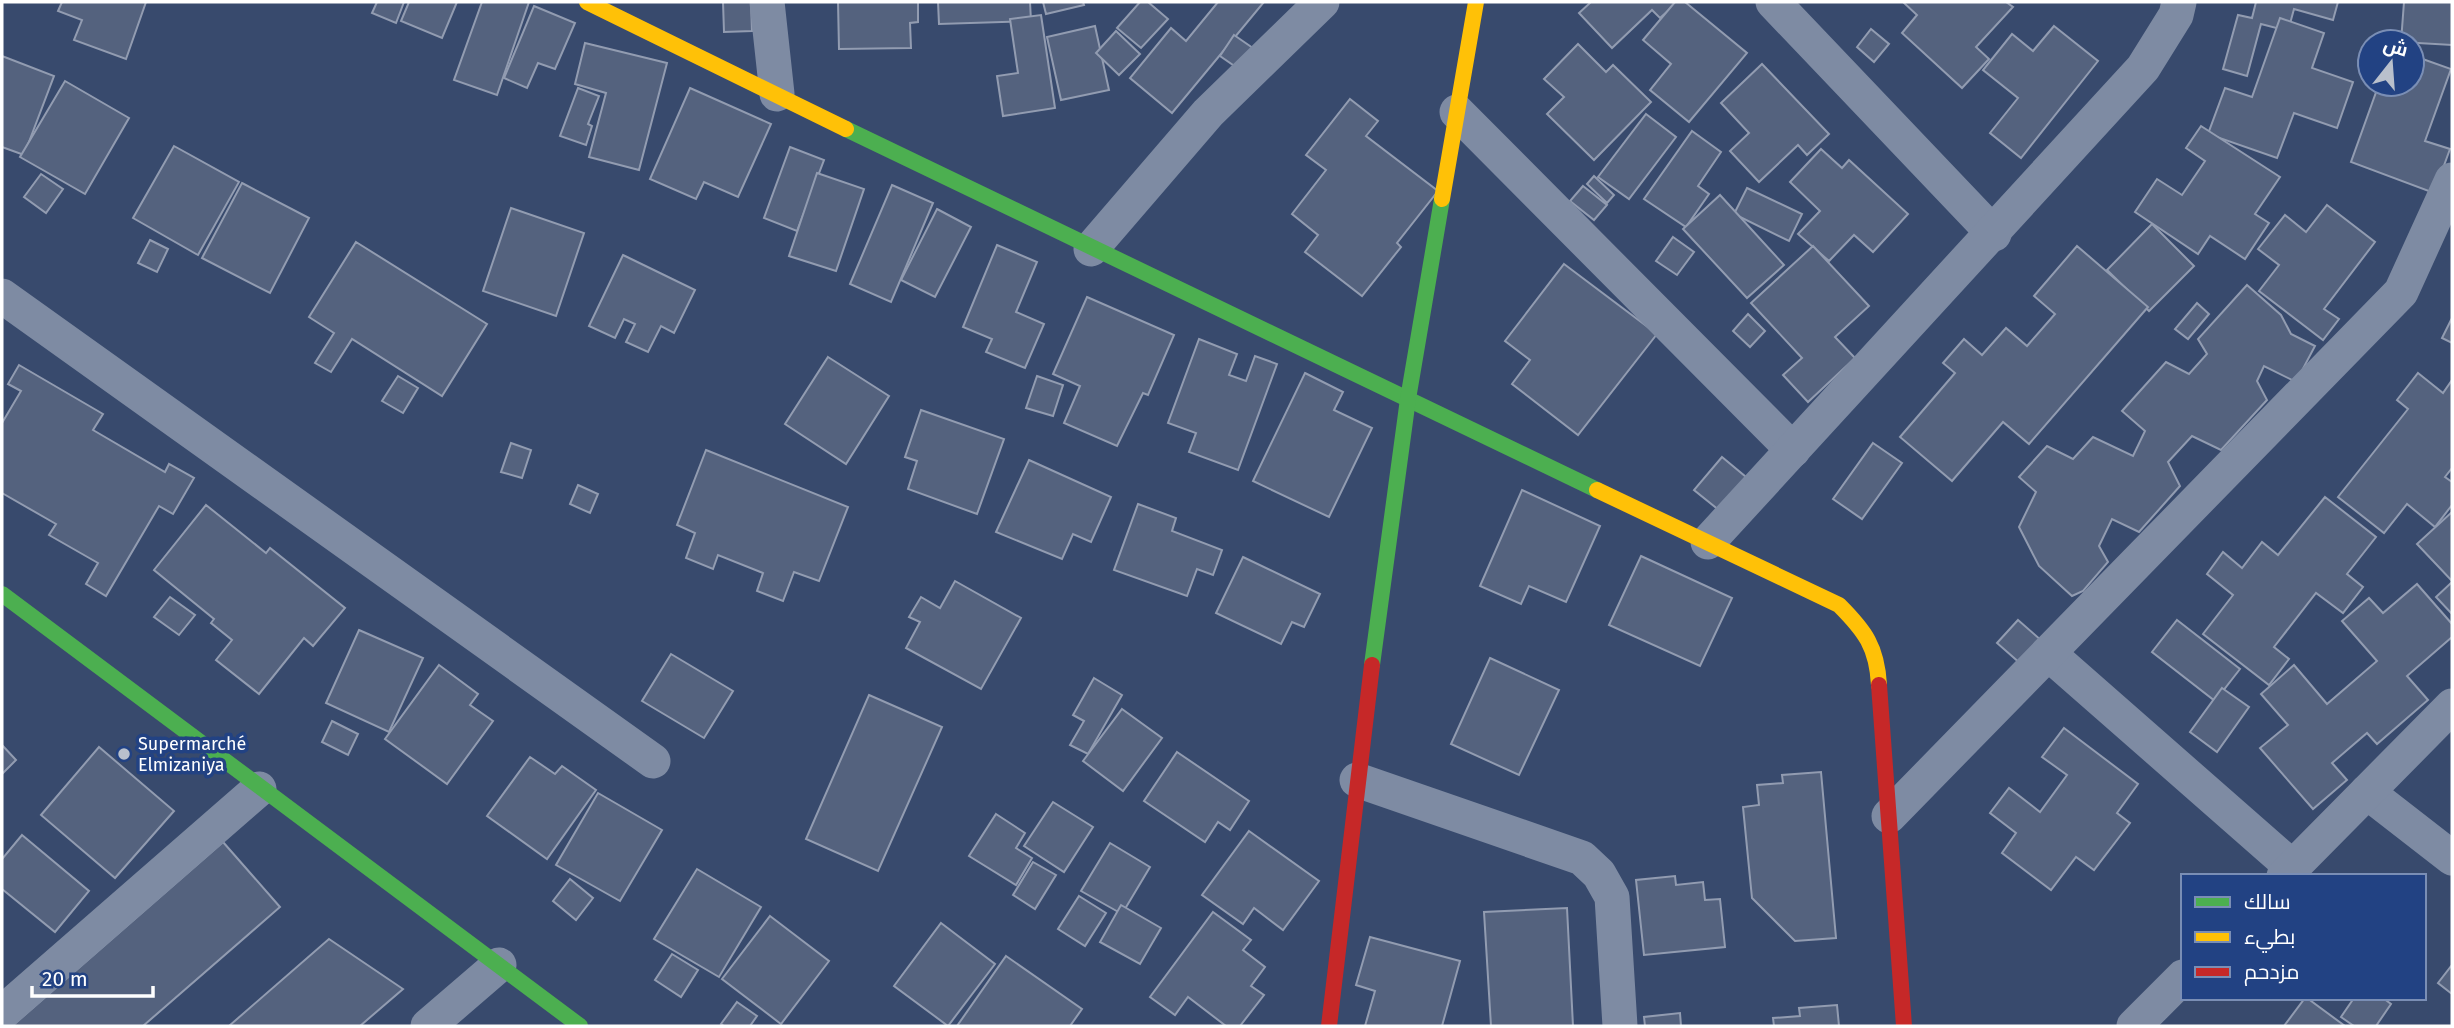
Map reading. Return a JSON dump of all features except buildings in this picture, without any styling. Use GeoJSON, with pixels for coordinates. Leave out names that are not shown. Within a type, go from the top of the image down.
{"type":"FeatureCollection","features":[{"type":"Feature","properties":{"kind":"street"},"geometry":{"type":"LineString","coordinates":[[587,2],[1091,249],[1839,605],[1865,631],[1878,664],[1904,1026]]}},
{"type":"Feature","properties":{"kind":"street"},"geometry":{"type":"LineString","coordinates":[[767,2],[777,94]]}},
{"type":"Feature","properties":{"kind":"street"},"geometry":{"type":"LineString","coordinates":[[1091,249],[1208,113],[1322,2]]}},
{"type":"Feature","properties":{"kind":"street"},"geometry":{"type":"LineString","coordinates":[[1329,1026],[1357,780],[1408,399],[1476,2]]}},
{"type":"Feature","properties":{"kind":"street"},"geometry":{"type":"LineString","coordinates":[[1773,2],[1994,234]]}},
{"type":"Feature","properties":{"kind":"street"},"geometry":{"type":"LineString","coordinates":[[1708,542],[1994,234],[2143,68],[2176,15],[2179,2]]}},
{"type":"Feature","properties":{"kind":"street"},"geometry":{"type":"LineString","coordinates":[[1457,112],[1793,450]]}},
{"type":"Feature","properties":{"kind":"street"},"geometry":{"type":"LineString","coordinates":[[1889,816],[2401,292],[2452,180]]}},
{"type":"Feature","properties":{"kind":"street"},"geometry":{"type":"LineString","coordinates":[[2,296],[653,761]]}},
{"type":"Feature","properties":{"kind":"street"},"geometry":{"type":"LineString","coordinates":[[3,596],[580,1026]]}},
{"type":"Feature","properties":{"kind":"street"},"geometry":{"type":"LineString","coordinates":[[2048,653],[2288,871],[2452,706]]}},
{"type":"Feature","properties":{"kind":"street"},"geometry":{"type":"LineString","coordinates":[[1357,780],[1582,858],[1600,874],[1612,897],[1620,1026]]}},
{"type":"Feature","properties":{"kind":"street"},"geometry":{"type":"LineString","coordinates":[[2,1013],[259,789]]}},
{"type":"Feature","properties":{"kind":"street"},"geometry":{"type":"LineString","coordinates":[[2367,792],[2452,858]]}},
{"type":"Feature","properties":{"kind":"street"},"geometry":{"type":"LineString","coordinates":[[428,1026],[499,965]]}},
{"type":"Feature","properties":{"kind":"street"},"geometry":{"type":"LineString","coordinates":[[2140,1024],[2181,979]]}},
{"type":"Feature","properties":{"kind":"traffic: fast"},"geometry":{"type":"LineString","coordinates":[[846,129],[1597,490]]}},
{"type":"Feature","properties":{"kind":"traffic: fast"},"geometry":{"type":"LineString","coordinates":[[1372,665],[1408,399],[1442,199]]}},
{"type":"Feature","properties":{"kind":"traffic: fast"},"geometry":{"type":"LineString","coordinates":[[2,594],[580,1026]]}},
{"type":"Feature","properties":{"kind":"traffic: slow"},"geometry":{"type":"LineString","coordinates":[[587,2],[846,129]]}},
{"type":"Feature","properties":{"kind":"traffic: slow"},"geometry":{"type":"LineString","coordinates":[[1442,199],[1476,2]]}},
{"type":"Feature","properties":{"kind":"traffic: slow"},"geometry":{"type":"LineString","coordinates":[[1597,490],[1839,605],[1868,640],[1876,660],[1879,685]]}},
{"type":"Feature","properties":{"kind":"traffic: jam"},"geometry":{"type":"LineString","coordinates":[[1329,1026],[1372,665]]}},
{"type":"Feature","properties":{"kind":"traffic: jam"},"geometry":{"type":"LineString","coordinates":[[1879,685],[1904,1026]]}},
{"type":"Feature","properties":{"kind":"place","name":"Supermarché Elmizaniya"},"geometry":{"type":"Point","coordinates":[124,754]}}]}
